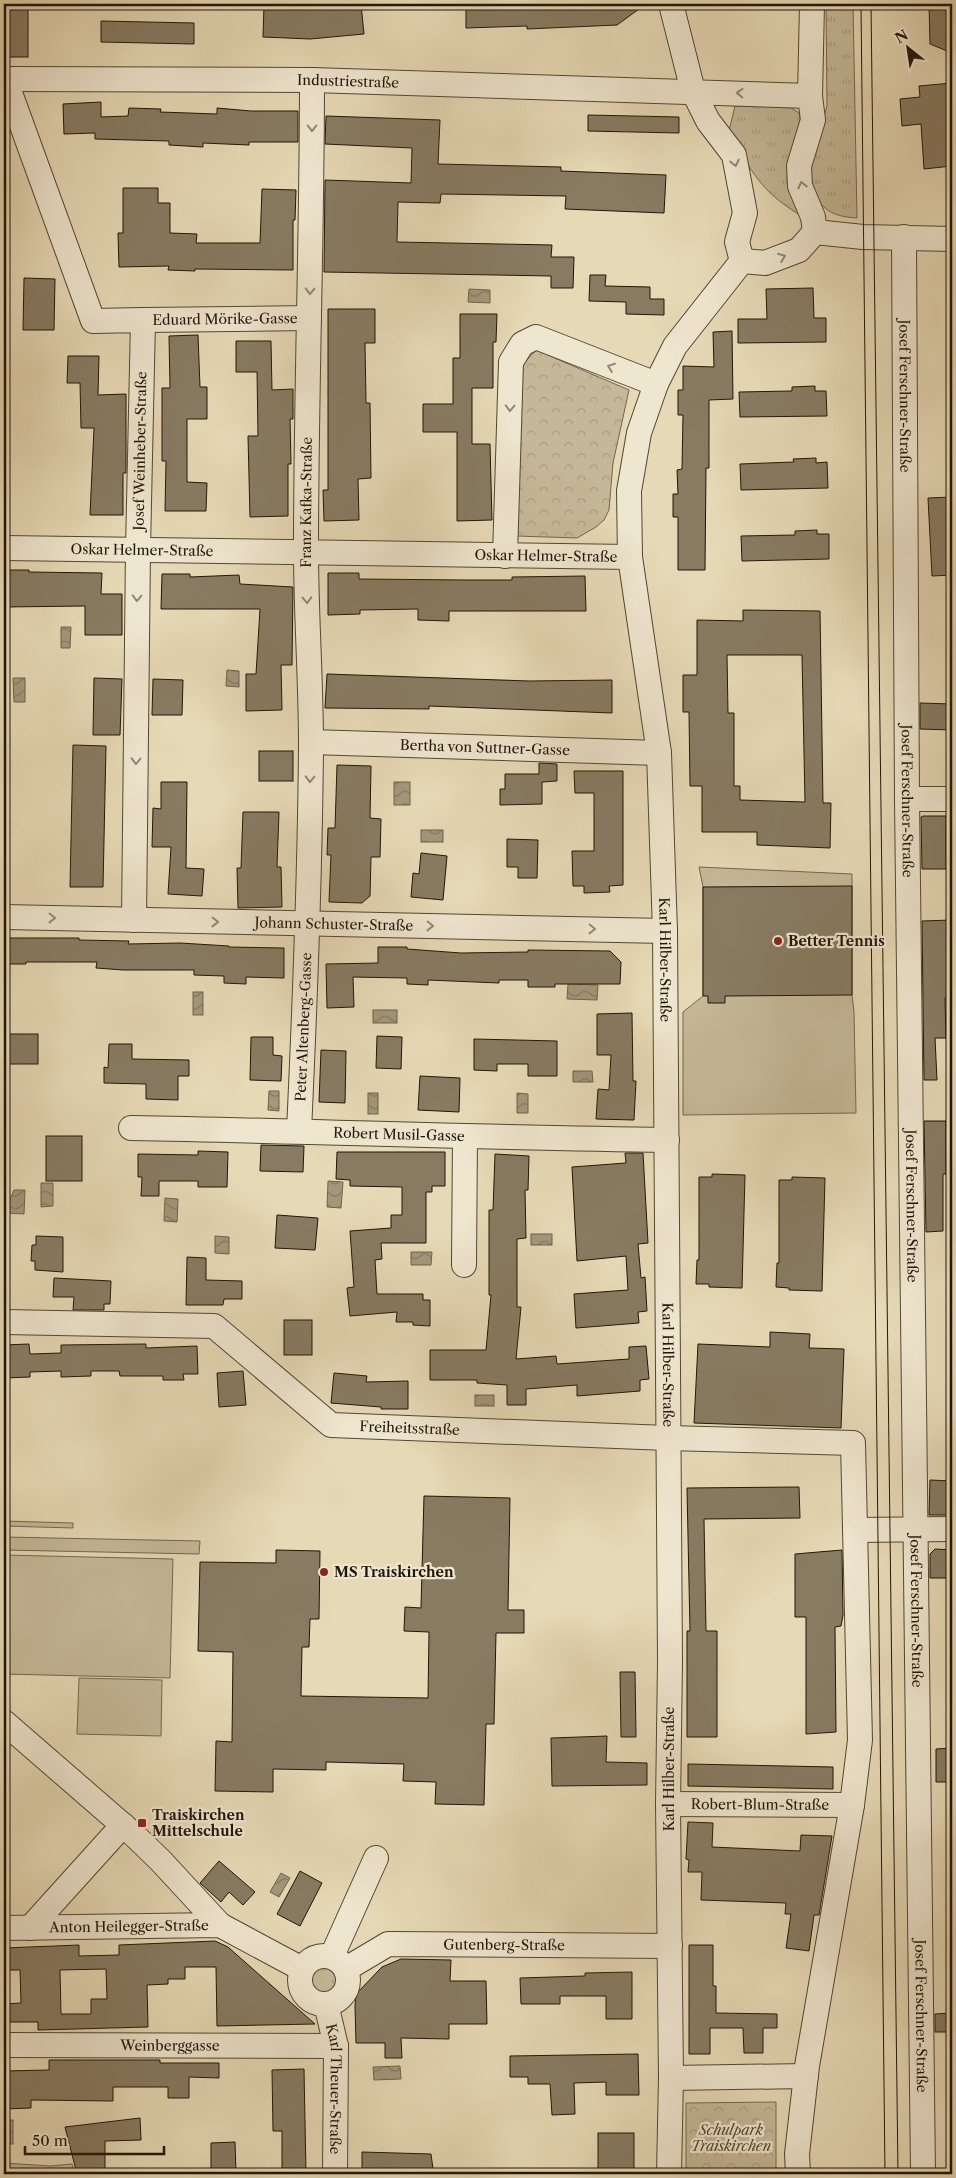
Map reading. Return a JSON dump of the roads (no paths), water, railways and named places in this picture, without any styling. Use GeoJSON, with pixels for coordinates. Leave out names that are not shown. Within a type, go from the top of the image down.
{"type":"FeatureCollection","features":[{"type":"Feature","properties":{"kind":"street"},"geometry":{"type":"LineString","coordinates":[[671,4],[693,91],[708,121],[734,155],[744,213],[736,242],[742,261],[766,263],[799,250],[815,232],[813,217],[800,186],[799,166],[813,120],[810,96],[812,4]]}},
{"type":"Feature","properties":{"kind":"street"},"geometry":{"type":"LineString","coordinates":[[4,79],[93,320],[143,320]]}},
{"type":"Feature","properties":{"kind":"street","name":"Industriestraße"},"geometry":{"type":"LineString","coordinates":[[4,79],[312,80],[810,96]]}},
{"type":"Feature","properties":{"kind":"street","name":"Franz Kafka-Straße"},"geometry":{"type":"LineString","coordinates":[[308,924],[311,742],[306,551],[312,237],[312,80]]}},
{"type":"Feature","properties":{"kind":"street"},"geometry":{"type":"LineString","coordinates":[[815,232],[864,237],[952,238]]}},
{"type":"Feature","properties":{"kind":"street","name":"Josef Ferschner-Straße"},"geometry":{"type":"LineString","coordinates":[[904,236],[907,799],[922,2174]]}},
{"type":"Feature","properties":{"kind":"street","name":"Oskar Helmer-Straße"},"geometry":{"type":"LineString","coordinates":[[4,548],[306,551],[505,556],[630,556],[629,491],[639,433],[656,384],[675,346],[742,261]]}},
{"type":"Feature","properties":{"kind":"street","name":"Eduard Mörike-Gasse"},"geometry":{"type":"LineString","coordinates":[[143,320],[309,318]]}},
{"type":"Feature","properties":{"kind":"street","name":"Josef Weinheber-Straße"},"geometry":{"type":"LineString","coordinates":[[134,920],[138,550],[143,320]]}},
{"type":"Feature","properties":{"kind":"street"},"geometry":{"type":"LineString","coordinates":[[505,556],[511,362],[522,344],[536,337],[656,384]]}},
{"type":"Feature","properties":{"kind":"street","name":"Karl Hilber-Straße"},"geometry":{"type":"LineString","coordinates":[[630,556],[659,753],[665,930],[670,1662],[668,1804],[671,2078],[669,2174]]}},
{"type":"Feature","properties":{"kind":"street","name":"Bertha von Suttner-Gasse"},"geometry":{"type":"LineString","coordinates":[[311,742],[659,753]]}},
{"type":"Feature","properties":{"kind":"street"},"geometry":{"type":"LineString","coordinates":[[907,799],[952,799]]}},
{"type":"Feature","properties":{"kind":"street","name":"Johann Schuster-Straße"},"geometry":{"type":"LineString","coordinates":[[4,917],[665,930]]}},
{"type":"Feature","properties":{"kind":"street","name":"Peter Altenberg-Gasse"},"geometry":{"type":"LineString","coordinates":[[299,1131],[308,924]]}},
{"type":"Feature","properties":{"kind":"street","name":"Robert Musil-Gasse"},"geometry":{"type":"LineString","coordinates":[[131,1128],[667,1140]]}},
{"type":"Feature","properties":{"kind":"street"},"geometry":{"type":"LineString","coordinates":[[464,1265],[466,1137]]}},
{"type":"Feature","properties":{"kind":"street","name":"Freiheitsstraße"},"geometry":{"type":"LineString","coordinates":[[4,1322],[214,1326],[331,1425],[853,1443],[855,1530]]}},
{"type":"Feature","properties":{"kind":"street"},"geometry":{"type":"LineString","coordinates":[[798,2174],[797,2154],[806,2076],[852,1805],[860,1740],[855,1530],[952,1529]]}},
{"type":"Feature","properties":{"kind":"street"},"geometry":{"type":"LineString","coordinates":[[4,1722],[123,1825],[160,1860],[220,1925]]}},
{"type":"Feature","properties":{"kind":"street","name":"Robert-Blum-Straße"},"geometry":{"type":"LineString","coordinates":[[668,1804],[852,1805]]}},
{"type":"Feature","properties":{"kind":"street"},"geometry":{"type":"LineString","coordinates":[[30,1928],[123,1825]]}},
{"type":"Feature","properties":{"kind":"street"},"geometry":{"type":"LineString","coordinates":[[339,1963],[376,1858]]}},
{"type":"Feature","properties":{"kind":"street","name":"Anton Heilegger-Straße"},"geometry":{"type":"LineString","coordinates":[[4,1928],[220,1925],[302,1969]]}},
{"type":"Feature","properties":{"kind":"street","name":"Gutenberg-Straße"},"geometry":{"type":"LineString","coordinates":[[339,1963],[388,1944],[670,1946]]}},
{"type":"Feature","properties":{"kind":"street"},"geometry":{"type":"LineString","coordinates":[[325,1955],[339,1963],[348,1985],[346,1992],[334,2003],[317,2003],[310,2000],[300,1985],[302,1969],[312,1959],[325,1955]]}},
{"type":"Feature","properties":{"kind":"street","name":"Karl Theuer-Straße"},"geometry":{"type":"LineString","coordinates":[[326,2004],[336,2046],[335,2174]]}},
{"type":"Feature","properties":{"kind":"street","name":"Weinberggasse"},"geometry":{"type":"LineString","coordinates":[[4,2045],[336,2046]]}},
{"type":"Feature","properties":{"kind":"street"},"geometry":{"type":"LineString","coordinates":[[671,2078],[806,2076]]}},
{"type":"Feature","properties":{"kind":"water"},"geometry":{"type":"Polygon","coordinates":[[[469,289],[490,290],[490,303],[468,302],[469,289]]]}},
{"type":"Feature","properties":{"kind":"water"},"geometry":{"type":"Polygon","coordinates":[[[61,627],[71,627],[70,648],[61,648],[61,627]]]}},
{"type":"Feature","properties":{"kind":"water"},"geometry":{"type":"Polygon","coordinates":[[[227,670],[239,671],[239,687],[226,686],[227,670]]]}},
{"type":"Feature","properties":{"kind":"water"},"geometry":{"type":"Polygon","coordinates":[[[13,678],[25,678],[25,702],[14,702],[13,678]]]}},
{"type":"Feature","properties":{"kind":"water"},"geometry":{"type":"Polygon","coordinates":[[[394,782],[410,782],[410,805],[394,805],[394,782]]]}},
{"type":"Feature","properties":{"kind":"water"},"geometry":{"type":"Polygon","coordinates":[[[421,830],[443,830],[443,842],[421,842],[421,830]]]}},
{"type":"Feature","properties":{"kind":"water"},"geometry":{"type":"Polygon","coordinates":[[[568,984],[598,985],[597,1000],[567,999],[568,984]]]}},
{"type":"Feature","properties":{"kind":"water"},"geometry":{"type":"Polygon","coordinates":[[[193,992],[203,992],[203,1015],[193,1015],[193,992]]]}},
{"type":"Feature","properties":{"kind":"water"},"geometry":{"type":"Polygon","coordinates":[[[373,1010],[397,1010],[397,1023],[373,1023],[373,1010]]]}},
{"type":"Feature","properties":{"kind":"water"},"geometry":{"type":"Polygon","coordinates":[[[573,1071],[592,1071],[593,1082],[573,1082],[573,1071]]]}},
{"type":"Feature","properties":{"kind":"water"},"geometry":{"type":"Polygon","coordinates":[[[269,1091],[279,1091],[279,1111],[268,1110],[269,1091]]]}},
{"type":"Feature","properties":{"kind":"water"},"geometry":{"type":"Polygon","coordinates":[[[368,1093],[378,1093],[378,1114],[368,1114],[368,1093]]]}},
{"type":"Feature","properties":{"kind":"water"},"geometry":{"type":"Polygon","coordinates":[[[517,1093],[528,1094],[528,1113],[517,1113],[517,1093]]]}},
{"type":"Feature","properties":{"kind":"water"},"geometry":{"type":"Polygon","coordinates":[[[328,1181],[343,1182],[341,1208],[327,1207],[328,1181]]]}},
{"type":"Feature","properties":{"kind":"water"},"geometry":{"type":"Polygon","coordinates":[[[41,1183],[53,1183],[53,1206],[41,1207],[41,1183]]]}},
{"type":"Feature","properties":{"kind":"water"},"geometry":{"type":"Polygon","coordinates":[[[14,1190],[25,1190],[24,1214],[4,1213],[14,1190]]]}},
{"type":"Feature","properties":{"kind":"water"},"geometry":{"type":"Polygon","coordinates":[[[165,1198],[178,1199],[177,1222],[164,1221],[165,1198]]]}},
{"type":"Feature","properties":{"kind":"water"},"geometry":{"type":"Polygon","coordinates":[[[531,1234],[552,1234],[552,1245],[531,1245],[531,1234]]]}},
{"type":"Feature","properties":{"kind":"water"},"geometry":{"type":"Polygon","coordinates":[[[215,1236],[229,1237],[229,1254],[215,1253],[215,1236]]]}},
{"type":"Feature","properties":{"kind":"water"},"geometry":{"type":"Polygon","coordinates":[[[411,1252],[432,1252],[431,1265],[411,1265],[411,1252]]]}},
{"type":"Feature","properties":{"kind":"water"},"geometry":{"type":"Polygon","coordinates":[[[475,1395],[494,1395],[494,1406],[475,1406],[475,1395]]]}},
{"type":"Feature","properties":{"kind":"water"},"geometry":{"type":"Polygon","coordinates":[[[281,1873],[290,1878],[279,1897],[270,1892],[281,1873]]]}},
{"type":"Feature","properties":{"kind":"water"},"geometry":{"type":"Polygon","coordinates":[[[400,2066],[401,2079],[374,2080],[373,2067],[400,2066]]]}},
{"type":"Feature","properties":{"kind":"water"},"geometry":{"type":"Polygon","coordinates":[[[4,2120],[13,2120],[13,2144],[4,2144],[4,2120]]]}},
{"type":"Feature","properties":{"kind":"tram line"},"geometry":{"type":"LineString","coordinates":[[861,4],[885,2174]]}},
{"type":"Feature","properties":{"kind":"tram line"},"geometry":{"type":"LineString","coordinates":[[871,4],[898,2174]]}},
{"type":"Feature","properties":{"kind":"place","name":"Better Tennis"},"geometry":{"type":"Point","coordinates":[778,941]}},
{"type":"Feature","properties":{"kind":"place","name":"MS Traiskirchen"},"geometry":{"type":"Point","coordinates":[324,1572]}},
{"type":"Feature","properties":{"kind":"place","name":"Traiskirchen Mittelschule"},"geometry":{"type":"Point","coordinates":[142,1823]}},
{"type":"Feature","properties":{"kind":"park label","name":"Schulpark Traiskirchen"},"geometry":{"type":"Point","coordinates":[731,2138]}}]}
